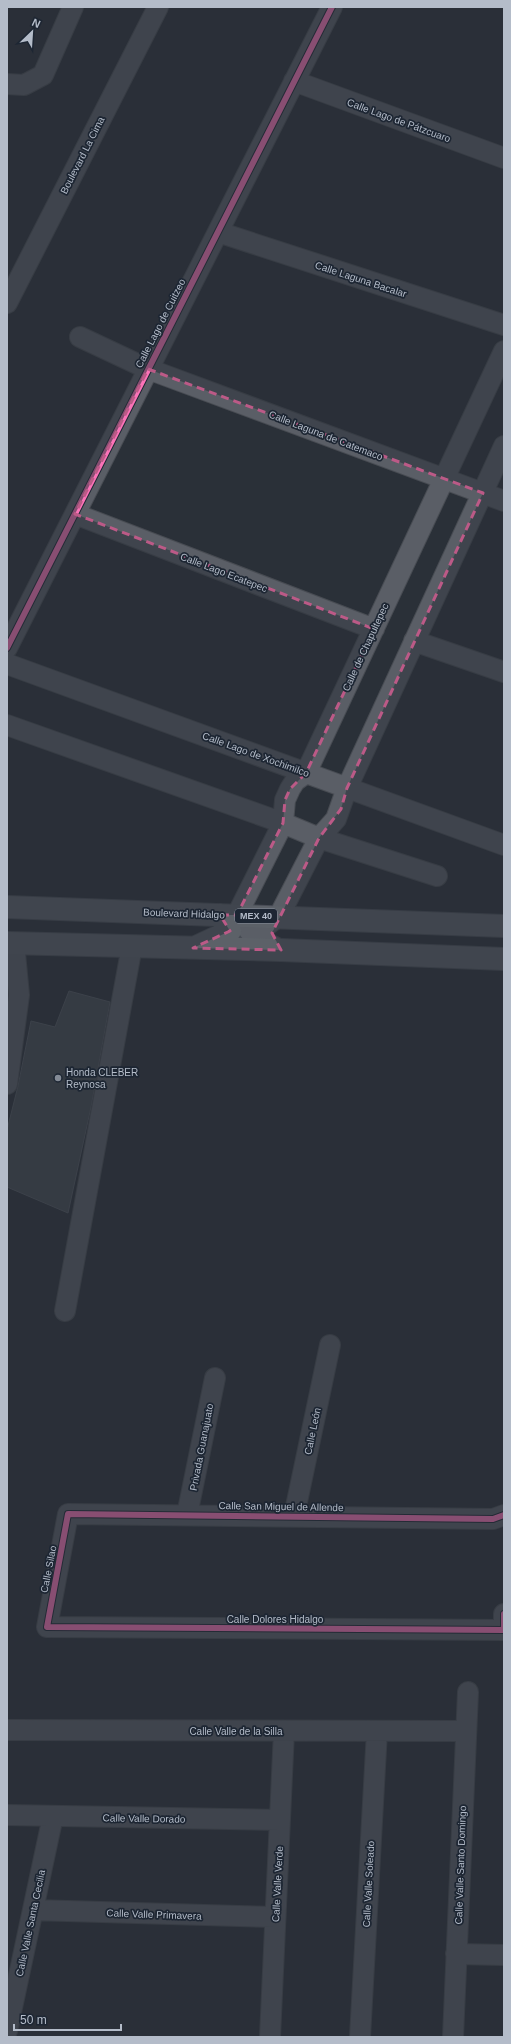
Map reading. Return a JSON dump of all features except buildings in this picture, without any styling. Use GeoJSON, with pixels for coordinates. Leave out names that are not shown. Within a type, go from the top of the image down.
{"type":"FeatureCollection","features":[{"type":"Feature","properties":{"kind":"main road","name":"Boulevard Hidalgo"},"geometry":{"type":"LineString","coordinates":[[7,907],[279,916],[504,926]]}},
{"type":"Feature","properties":{"kind":"main road"},"geometry":{"type":"LineString","coordinates":[[193,948],[230,931],[228,915]]}},
{"type":"Feature","properties":{"kind":"main road"},"geometry":{"type":"LineString","coordinates":[[279,916],[272,933],[281,950]]}},
{"type":"Feature","properties":{"kind":"main road"},"geometry":{"type":"LineString","coordinates":[[10,943],[281,950],[504,959]]}},
{"type":"Feature","properties":{"kind":"street"},"geometry":{"type":"LineString","coordinates":[[7,84],[24,85],[43,75],[73,7]]}},
{"type":"Feature","properties":{"kind":"street","name":"Boulevard La Cima"},"geometry":{"type":"LineString","coordinates":[[7,303],[158,7]]}},
{"type":"Feature","properties":{"kind":"street","name":"Calle Lago de Cuitzeo"},"geometry":{"type":"LineString","coordinates":[[7,648],[332,7]]}},
{"type":"Feature","properties":{"kind":"street","name":"Calle Lago de Pátzcuaro"},"geometry":{"type":"LineString","coordinates":[[294,81],[504,158]]}},
{"type":"Feature","properties":{"kind":"street","name":"Calle Laguna Bacalar"},"geometry":{"type":"LineString","coordinates":[[218,232],[504,325]]}},
{"type":"Feature","properties":{"kind":"street","name":"Calle Laguna de Catemaco"},"geometry":{"type":"LineString","coordinates":[[80,337],[148,369],[504,501]]}},
{"type":"Feature","properties":{"kind":"street","name":"Calle de Chapultepec"},"geometry":{"type":"LineString","coordinates":[[228,915],[283,823],[285,800],[290,789],[295,781],[306,773],[504,351]]}},
{"type":"Feature","properties":{"kind":"street"},"geometry":{"type":"LineString","coordinates":[[193,948],[254,937],[279,916],[319,838],[336,819],[347,788],[504,446]]}},
{"type":"Feature","properties":{"kind":"street","name":"Calle Lago Ecatepec"},"geometry":{"type":"LineString","coordinates":[[75,514],[374,629]]}},
{"type":"Feature","properties":{"kind":"street"},"geometry":{"type":"LineString","coordinates":[[414,641],[504,672]]}},
{"type":"Feature","properties":{"kind":"street","name":"Calle Lago de Xochimilco"},"geometry":{"type":"LineString","coordinates":[[7,664],[504,845]]}},
{"type":"Feature","properties":{"kind":"street"},"geometry":{"type":"LineString","coordinates":[[7,725],[283,823],[319,838],[437,876]]}},
{"type":"Feature","properties":{"kind":"street"},"geometry":{"type":"LineString","coordinates":[[228,915],[254,937],[281,950]]}},
{"type":"Feature","properties":{"kind":"street"},"geometry":{"type":"LineString","coordinates":[[7,1084],[19,995],[10,943]]}},
{"type":"Feature","properties":{"kind":"street"},"geometry":{"type":"LineString","coordinates":[[65,1311],[132,946]]}},
{"type":"Feature","properties":{"kind":"street","name":"Calle León"},"geometry":{"type":"LineString","coordinates":[[294,1516],[330,1345]]}},
{"type":"Feature","properties":{"kind":"street","name":"Privada Guanajuato"},"geometry":{"type":"LineString","coordinates":[[187,1515],[215,1378]]}},
{"type":"Feature","properties":{"kind":"street","name":"Calle San Miguel de Allende"},"geometry":{"type":"LineString","coordinates":[[68,1514],[500,1520]]}},
{"type":"Feature","properties":{"kind":"street","name":"Calle Silao"},"geometry":{"type":"LineString","coordinates":[[47,1628],[68,1514]]}},
{"type":"Feature","properties":{"kind":"street"},"geometry":{"type":"LineString","coordinates":[[504,1614],[504,1630]]}},
{"type":"Feature","properties":{"kind":"street","name":"Calle Dolores Hidalgo"},"geometry":{"type":"LineString","coordinates":[[47,1628],[504,1630]]}},
{"type":"Feature","properties":{"kind":"street","name":"Calle Valle Santo Domingo"},"geometry":{"type":"LineString","coordinates":[[453,2037],[468,1692]]}},
{"type":"Feature","properties":{"kind":"street","name":"Calle Valle de la Silla"},"geometry":{"type":"LineString","coordinates":[[7,1730],[466,1731]]}},
{"type":"Feature","properties":{"kind":"street","name":"Calle Valle Verde"},"geometry":{"type":"LineString","coordinates":[[270,2037],[284,1731]]}},
{"type":"Feature","properties":{"kind":"street","name":"Calle Valle Soleado"},"geometry":{"type":"LineString","coordinates":[[360,2037],[377,1731]]}},
{"type":"Feature","properties":{"kind":"street","name":"Calle Valle Dorado"},"geometry":{"type":"LineString","coordinates":[[7,1815],[280,1820]]}},
{"type":"Feature","properties":{"kind":"street","name":"Calle Valle Santa Cecilia"},"geometry":{"type":"LineString","coordinates":[[7,2031],[53,1816]]}},
{"type":"Feature","properties":{"kind":"street","name":"Calle Valle Primavera"},"geometry":{"type":"LineString","coordinates":[[33,1910],[275,1917]]}},
{"type":"Feature","properties":{"kind":"street"},"geometry":{"type":"LineString","coordinates":[[456,1954],[504,1955]]}},
{"type":"Feature","properties":{"kind":"highlighted area"},"geometry":{"type":"Polygon","coordinates":[[[148,369],[483,493],[347,788],[341,809],[319,838],[272,933],[281,950],[193,948],[230,931],[220,915],[237,915],[283,823],[285,800],[290,789],[306,773],[374,629],[75,514],[148,369]]]}},
{"type":"Feature","properties":{"kind":"cycle path"},"geometry":{"type":"LineString","coordinates":[[7,648],[332,7]]}},
{"type":"Feature","properties":{"kind":"cycle path"},"geometry":{"type":"LineString","coordinates":[[504,1515],[493,1519],[68,1514],[47,1627],[504,1630],[504,1614]]}},
{"type":"Feature","properties":{"kind":"place","name":"Honda CLEBER Reynosa"},"geometry":{"type":"Point","coordinates":[58,1078]}}]}
